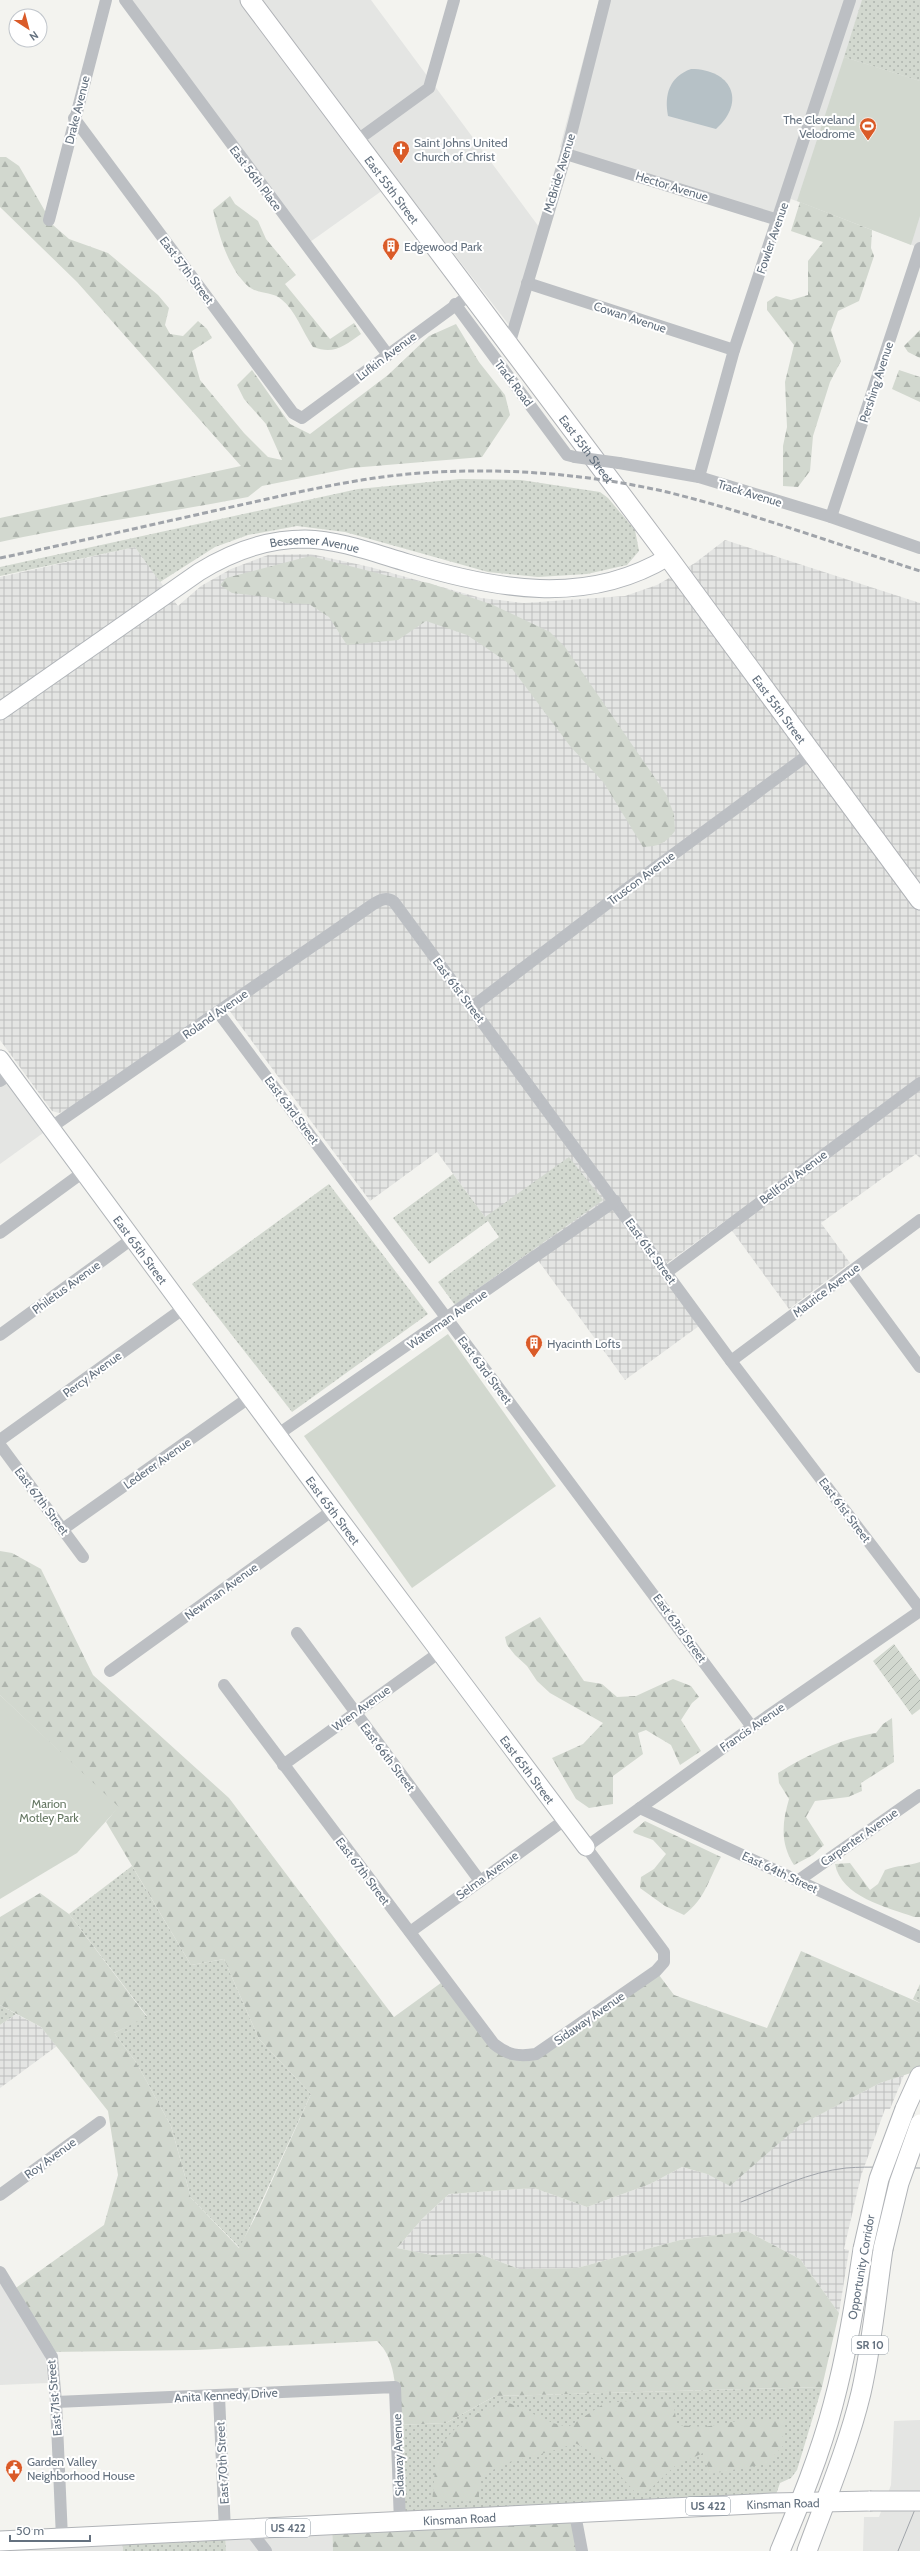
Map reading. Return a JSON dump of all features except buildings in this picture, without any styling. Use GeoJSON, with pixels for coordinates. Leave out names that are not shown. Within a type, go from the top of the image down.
{"type":"FeatureCollection","features":[{"type":"Feature","properties":{"kind":"main road","name":"East 55th Street"},"geometry":{"type":"LineString","coordinates":[[250,0],[668,557],[920,900]]}},
{"type":"Feature","properties":{"kind":"main road","name":"Opportunity Corridor"},"geometry":{"type":"LineString","coordinates":[[780,2551],[800,2502],[833,2405],[851,2328],[863,2249],[879,2179],[905,2109],[920,2076]]}},
{"type":"Feature","properties":{"kind":"main road","name":"Opportunity Corridor"},"geometry":{"type":"LineString","coordinates":[[807,2551],[845,2450],[861,2393],[872,2334],[883,2248],[899,2183],[920,2124]]}},
{"type":"Feature","properties":{"kind":"main road","name":"Kinsman Road"},"geometry":{"type":"LineString","coordinates":[[0,2541],[400,2523],[800,2502],[920,2501]]}},
{"type":"Feature","properties":{"kind":"street","name":"Drake Avenue"},"geometry":{"type":"LineString","coordinates":[[49,220],[74,118],[106,0]]}},
{"type":"Feature","properties":{"kind":"street","name":"East 56th Place"},"geometry":{"type":"LineString","coordinates":[[125,0],[388,355]]}},
{"type":"Feature","properties":{"kind":"street"},"geometry":{"type":"LineString","coordinates":[[356,141],[429,88],[454,0]]}},
{"type":"Feature","properties":{"kind":"street","name":"McBride Avenue"},"geometry":{"type":"LineString","coordinates":[[509,345],[566,154],[606,0]]}},
{"type":"Feature","properties":{"kind":"street","name":"Fowler Avenue"},"geometry":{"type":"LineString","coordinates":[[699,477],[734,350],[850,0]]}},
{"type":"Feature","properties":{"kind":"street","name":"East 57th Street"},"geometry":{"type":"LineString","coordinates":[[74,118],[293,413],[302,418]]}},
{"type":"Feature","properties":{"kind":"street","name":"Hector Avenue"},"geometry":{"type":"LineString","coordinates":[[566,154],[778,220]]}},
{"type":"Feature","properties":{"kind":"street","name":"Pershing Avenue"},"geometry":{"type":"LineString","coordinates":[[831,517],[920,248]]}},
{"type":"Feature","properties":{"kind":"street","name":"Cowan Avenue"},"geometry":{"type":"LineString","coordinates":[[527,283],[734,350]]}},
{"type":"Feature","properties":{"kind":"street","name":"Lufkin Avenue"},"geometry":{"type":"LineString","coordinates":[[302,418],[455,304],[471,294]]}},
{"type":"Feature","properties":{"kind":"street","name":"Track Road"},"geometry":{"type":"LineString","coordinates":[[455,304],[567,455],[575,457]]}},
{"type":"Feature","properties":{"kind":"street","name":"Track Avenue"},"geometry":{"type":"LineString","coordinates":[[575,457],[699,477],[918,545]]}},
{"type":"Feature","properties":{"kind":"street","name":"Bessemer Avenue"},"geometry":{"type":"LineString","coordinates":[[0,711],[199,572],[227,556],[253,547],[304,539],[330,541],[466,580],[504,587],[537,589],[572,587],[620,578],[643,572],[668,557]]}},
{"type":"Feature","properties":{"kind":"street","name":"Truscon Avenue"},"geometry":{"type":"LineString","coordinates":[[472,1007],[625,890],[812,752]]}},
{"type":"Feature","properties":{"kind":"street","name":"East 61st Street"},"geometry":{"type":"LineString","coordinates":[[380,900],[390,899],[394,902],[731,1361],[920,1610]]}},
{"type":"Feature","properties":{"kind":"street","name":"Roland Avenue"},"geometry":{"type":"LineString","coordinates":[[50,1128],[380,900]]}},
{"type":"Feature","properties":{"kind":"street","name":"East 63rd Street"},"geometry":{"type":"LineString","coordinates":[[218,1012],[752,1727]]}},
{"type":"Feature","properties":{"kind":"street","name":"East 65th Street"},"geometry":{"type":"LineString","coordinates":[[0,1059],[5,1078],[50,1128],[333,1510],[566,1819],[664,1952],[664,1962]]}},
{"type":"Feature","properties":{"kind":"street","name":"Bellford Avenue"},"geometry":{"type":"LineString","coordinates":[[667,1272],[920,1083]]}},
{"type":"Feature","properties":{"kind":"street"},"geometry":{"type":"LineString","coordinates":[[0,1233],[82,1173]]}},
{"type":"Feature","properties":{"kind":"street","name":"Waterman Avenue"},"geometry":{"type":"LineString","coordinates":[[278,1435],[615,1201]]}},
{"type":"Feature","properties":{"kind":"street","name":"Maurice Avenue"},"geometry":{"type":"LineString","coordinates":[[731,1361],[920,1220]]}},
{"type":"Feature","properties":{"kind":"street","name":"Philetus Avenue"},"geometry":{"type":"LineString","coordinates":[[0,1335],[132,1239]]}},
{"type":"Feature","properties":{"kind":"street"},"geometry":{"type":"LineString","coordinates":[[850,1272],[920,1366]]}},
{"type":"Feature","properties":{"kind":"street","name":"Percy Avenue"},"geometry":{"type":"LineString","coordinates":[[0,1440],[184,1308]]}},
{"type":"Feature","properties":{"kind":"street","name":"Lederer Avenue"},"geometry":{"type":"LineString","coordinates":[[63,1530],[250,1397]]}},
{"type":"Feature","properties":{"kind":"street","name":"East 67th Street"},"geometry":{"type":"LineString","coordinates":[[0,1445],[83,1557]]}},
{"type":"Feature","properties":{"kind":"street","name":"Newman Avenue"},"geometry":{"type":"LineString","coordinates":[[110,1671],[333,1510]]}},
{"type":"Feature","properties":{"kind":"street","name":"Francis Avenue"},"geometry":{"type":"LineString","coordinates":[[586,1847],[752,1727],[920,1610]]}},
{"type":"Feature","properties":{"kind":"street","name":"East 66th Street"},"geometry":{"type":"LineString","coordinates":[[297,1633],[354,1713],[480,1880]]}},
{"type":"Feature","properties":{"kind":"street","name":"Wren Avenue"},"geometry":{"type":"LineString","coordinates":[[282,1765],[440,1652]]}},
{"type":"Feature","properties":{"kind":"street","name":"East 67th Street"},"geometry":{"type":"LineString","coordinates":[[224,1685],[282,1765],[494,2044],[507,2054]]}},
{"type":"Feature","properties":{"kind":"street","name":"Carpenter Avenue"},"geometry":{"type":"LineString","coordinates":[[799,1880],[920,1795]]}},
{"type":"Feature","properties":{"kind":"street","name":"East 64th Street"},"geometry":{"type":"LineString","coordinates":[[640,1808],[920,1937]]}},
{"type":"Feature","properties":{"kind":"street","name":"Selma Avenue"},"geometry":{"type":"LineString","coordinates":[[410,1932],[566,1819]]}},
{"type":"Feature","properties":{"kind":"street","name":"Sidaway Avenue"},"geometry":{"type":"LineString","coordinates":[[507,2054],[521,2057],[536,2054],[656,1971],[664,1962]]}},
{"type":"Feature","properties":{"kind":"street","name":"Roy Avenue"},"geometry":{"type":"LineString","coordinates":[[0,2195],[100,2122]]}},
{"type":"Feature","properties":{"kind":"street","name":"East 71st Street"},"geometry":{"type":"LineString","coordinates":[[0,2272],[50,2352],[56,2402],[62,2538]]}},
{"type":"Feature","properties":{"kind":"street","name":"Sidaway Avenue"},"geometry":{"type":"LineString","coordinates":[[395,2388],[400,2523]]}},
{"type":"Feature","properties":{"kind":"street","name":"Anita Kennedy Drive"},"geometry":{"type":"LineString","coordinates":[[56,2402],[395,2388]]}},
{"type":"Feature","properties":{"kind":"street","name":"East 70th Street"},"geometry":{"type":"LineString","coordinates":[[219,2396],[225,2531]]}},
{"type":"Feature","properties":{"kind":"street"},"geometry":{"type":"LineString","coordinates":[[576,2514],[582,2551]]}},
{"type":"Feature","properties":{"kind":"street"},"geometry":{"type":"LineString","coordinates":[[250,2530],[266,2551]]}},
{"type":"Feature","properties":{"kind":"shaded area"},"geometry":{"type":"Polygon","coordinates":[[[129,0],[371,0],[539,227],[509,325],[397,180],[310,242],[129,0]]]}},
{"type":"Feature","properties":{"kind":"shaded area"},"geometry":{"type":"Polygon","coordinates":[[[599,0],[920,0],[920,248],[791,199],[784,223],[560,147],[599,0]]]}},
{"type":"Feature","properties":{"kind":"shaded area"},"geometry":{"type":"Polygon","coordinates":[[[691,69],[705,70],[716,74],[725,81],[730,88],[732,98],[731,108],[716,129],[668,116],[667,101],[670,88],[678,77],[691,69]]]}},
{"type":"Feature","properties":{"kind":"shaded area"},"geometry":{"type":"Polygon","coordinates":[[[725,540],[920,603],[920,1158],[916,1154],[821,1223],[850,1263],[789,1309],[725,1221],[658,1270],[699,1326],[625,1380],[532,1252],[518,1262],[437,1152],[370,1201],[223,1002],[66,1111],[59,1113],[52,1111],[0,1040],[0,577],[135,547],[178,606],[201,586],[231,569],[268,555],[311,554],[370,567],[481,598],[524,603],[625,596],[657,585],[695,563],[725,540]]]}},
{"type":"Feature","properties":{"kind":"shaded area"},"geometry":{"type":"Polygon","coordinates":[[[0,1059],[50,1128],[0,1164],[0,1059]]]}},
{"type":"Feature","properties":{"kind":"shaded area"},"geometry":{"type":"Polygon","coordinates":[[[16,2014],[41,2027],[57,2046],[0,2088],[0,2025],[16,2014]]]}},
{"type":"Feature","properties":{"kind":"shaded area"},"geometry":{"type":"Polygon","coordinates":[[[904,2075],[890,2109],[885,2109],[861,2176],[844,2249],[849,2250],[839,2313],[800,2259],[747,2231],[680,2240],[577,2268],[519,2269],[477,2253],[432,2255],[397,2248],[423,2218],[449,2194],[534,2188],[587,2207],[650,2184],[682,2167],[707,2174],[730,2185],[799,2125],[880,2083],[904,2075]]]}},
{"type":"Feature","properties":{"kind":"shaded area"},"geometry":{"type":"Polygon","coordinates":[[[0,2283],[45,2355],[48,2383],[0,2385],[0,2283]]]}},
{"type":"Feature","properties":{"kind":"shaded area"},"geometry":{"type":"Polygon","coordinates":[[[920,2420],[920,2551],[863,2551],[864,2517],[879,2517],[891,2485],[894,2421],[920,2420]]]}},
{"type":"Feature","properties":{"kind":"shaded area"},"geometry":{"type":"Polygon","coordinates":[[[332,2526],[333,2551],[226,2551],[225,2531],[332,2526]]]}},
{"type":"Feature","properties":{"kind":"shaded area"},"geometry":{"type":"Polygon","coordinates":[[[122,2536],[123,2551],[0,2551],[0,2541],[122,2536]]]}},
{"type":"Feature","properties":{"kind":"green space"},"geometry":{"type":"Polygon","coordinates":[[[862,0],[920,0],[920,81],[844,57],[862,0]]]}},
{"type":"Feature","properties":{"kind":"green space","name":"The Cleveland Velodrome"},"geometry":{"type":"Polygon","coordinates":[[[844,57],[920,81],[920,216],[911,245],[797,201],[844,57]]]}},
{"type":"Feature","properties":{"kind":"green space"},"geometry":{"type":"Polygon","coordinates":[[[0,157],[6,157],[19,166],[53,225],[69,239],[108,253],[158,295],[169,308],[165,325],[170,334],[183,336],[198,321],[207,329],[212,338],[192,351],[200,380],[244,433],[268,457],[282,460],[266,424],[244,399],[237,385],[252,370],[290,424],[310,434],[388,375],[429,336],[456,324],[479,362],[505,395],[510,415],[482,457],[351,468],[262,486],[248,497],[0,542],[0,518],[241,466],[77,282],[0,207],[0,157]]]}},
{"type":"Feature","properties":{"kind":"green space"},"geometry":{"type":"Polygon","coordinates":[[[230,196],[235,204],[258,221],[266,239],[296,275],[285,284],[330,339],[354,323],[361,334],[333,350],[313,347],[291,309],[281,299],[274,295],[257,291],[249,287],[242,280],[235,271],[225,251],[213,210],[230,196]]]}},
{"type":"Feature","properties":{"kind":"green space"},"geometry":{"type":"Polygon","coordinates":[[[800,202],[872,230],[871,248],[874,256],[859,301],[838,311],[831,330],[841,361],[830,382],[813,436],[810,471],[798,487],[783,486],[783,446],[787,427],[785,382],[794,345],[767,310],[767,302],[776,296],[791,300],[808,295],[808,261],[823,242],[791,231],[800,202]]]}},
{"type":"Feature","properties":{"kind":"green space"},"geometry":{"type":"Polygon","coordinates":[[[920,330],[920,358],[908,352],[904,346],[920,330]]]}},
{"type":"Feature","properties":{"kind":"green space"},"geometry":{"type":"Polygon","coordinates":[[[899,370],[920,377],[920,402],[892,389],[899,370]]]}},
{"type":"Feature","properties":{"kind":"green space"},"geometry":{"type":"Polygon","coordinates":[[[460,479],[521,480],[600,492],[608,498],[635,530],[639,551],[627,565],[587,574],[538,577],[488,572],[345,532],[297,526],[248,535],[215,547],[160,582],[135,547],[0,576],[0,567],[358,489],[460,479]]]}},
{"type":"Feature","properties":{"kind":"green space"},"geometry":{"type":"Polygon","coordinates":[[[310,556],[393,577],[429,583],[493,605],[550,632],[565,647],[666,794],[674,814],[675,831],[665,842],[661,844],[643,847],[604,783],[570,746],[507,662],[467,635],[426,621],[398,640],[347,645],[329,617],[309,604],[286,603],[267,597],[232,593],[220,585],[226,578],[310,556]]]}},
{"type":"Feature","properties":{"kind":"green space"},"geometry":{"type":"Polygon","coordinates":[[[569,1157],[603,1200],[455,1305],[438,1282],[499,1237],[488,1221],[429,1264],[393,1218],[453,1174],[485,1217],[569,1157]]]}},
{"type":"Feature","properties":{"kind":"green space"},"geometry":{"type":"Polygon","coordinates":[[[329,1184],[428,1314],[292,1412],[192,1284],[329,1184]]]}},
{"type":"Feature","properties":{"kind":"green space"},"geometry":{"type":"Polygon","coordinates":[[[448,1334],[556,1486],[412,1588],[304,1436],[448,1334]]]}},
{"type":"Feature","properties":{"kind":"green space"},"geometry":{"type":"Polygon","coordinates":[[[0,1551],[12,1553],[41,1569],[93,1675],[229,1798],[394,2017],[445,1980],[494,2044],[521,2057],[656,1971],[674,1995],[767,2028],[801,1951],[920,2003],[920,2070],[880,2083],[800,2125],[730,2186],[707,2174],[682,2167],[650,2184],[587,2207],[534,2188],[449,2194],[423,2218],[397,2248],[432,2255],[477,2253],[519,2269],[577,2268],[680,2240],[747,2231],[800,2259],[839,2313],[822,2387],[495,2396],[446,2423],[397,2425],[396,2392],[392,2369],[389,2358],[377,2341],[196,2350],[50,2352],[13,2290],[104,2225],[118,2175],[108,2111],[41,2027],[0,2005],[0,1917],[40,1893],[69,1914],[147,2017],[114,2033],[136,2062],[171,2126],[191,2198],[239,2248],[258,2212],[311,2094],[259,2039],[224,1959],[191,1965],[106,1822],[118,1807],[0,1695],[0,1551]]]}},
{"type":"Feature","properties":{"kind":"green space"},"geometry":{"type":"Polygon","coordinates":[[[540,1617],[584,1681],[602,1684],[617,1697],[636,1696],[673,1679],[691,1686],[699,1697],[692,1703],[681,1720],[701,1751],[680,1765],[671,1745],[646,1730],[638,1733],[643,1754],[613,1776],[613,1804],[589,1808],[576,1799],[552,1758],[583,1744],[603,1723],[550,1693],[537,1681],[527,1666],[507,1645],[505,1637],[540,1617]]]}},
{"type":"Feature","properties":{"kind":"green space"},"geometry":{"type":"Polygon","coordinates":[[[894,1644],[920,1680],[920,1709],[912,1715],[873,1661],[894,1644]]]}},
{"type":"Feature","properties":{"kind":"green space","name":"Marion Motley Park"},"geometry":{"type":"Polygon","coordinates":[[[0,1695],[119,1807],[77,1853],[0,1899],[0,1695]]]}},
{"type":"Feature","properties":{"kind":"green space"},"geometry":{"type":"Polygon","coordinates":[[[892,1718],[894,1762],[861,1783],[862,1791],[848,1797],[815,1801],[806,1817],[824,1845],[813,1855],[794,1865],[789,1857],[784,1841],[785,1816],[789,1799],[779,1783],[778,1773],[801,1760],[838,1743],[876,1733],[883,1724],[892,1718]]]}},
{"type":"Feature","properties":{"kind":"green space"},"geometry":{"type":"Polygon","coordinates":[[[645,1821],[721,1857],[702,1895],[684,1915],[665,1906],[640,1888],[641,1877],[654,1869],[666,1854],[653,1840],[634,1833],[633,1831],[645,1821]]]}},
{"type":"Feature","properties":{"kind":"green space"},"geometry":{"type":"Polygon","coordinates":[[[920,1862],[920,1917],[914,1917],[879,1905],[856,1893],[846,1885],[839,1875],[835,1864],[850,1863],[870,1890],[878,1884],[885,1870],[920,1862]]]}},
{"type":"Feature","properties":{"kind":"green space"},"geometry":{"type":"Polygon","coordinates":[[[132,1866],[191,1965],[224,1959],[259,2039],[311,2094],[240,2248],[191,2198],[171,2126],[136,2062],[114,2033],[147,2016],[69,1914],[132,1866]]]}},
{"type":"Feature","properties":{"kind":"green space"},"geometry":{"type":"Polygon","coordinates":[[[920,1984],[920,2003],[913,1999],[920,1984]]]}},
{"type":"Feature","properties":{"kind":"green space"},"geometry":{"type":"Polygon","coordinates":[[[0,2005],[16,2014],[0,2025],[0,2005]]]}},
{"type":"Feature","properties":{"kind":"green space"},"geometry":{"type":"Polygon","coordinates":[[[822,2387],[797,2470],[791,2478],[780,2483],[773,2503],[400,2523],[397,2425],[446,2423],[495,2396],[822,2387]]]}},
{"type":"Feature","properties":{"kind":"green space"},"geometry":{"type":"Polygon","coordinates":[[[640,2400],[673,2400],[677,2425],[704,2427],[737,2421],[783,2419],[783,2446],[766,2464],[710,2474],[703,2453],[675,2466],[648,2491],[635,2492],[606,2460],[575,2443],[563,2448],[514,2461],[490,2471],[479,2478],[479,2501],[432,2502],[437,2461],[443,2445],[449,2435],[457,2427],[485,2410],[507,2402],[553,2423],[568,2427],[605,2403],[640,2400]]]}},
{"type":"Feature","properties":{"kind":"green space"},"geometry":{"type":"Polygon","coordinates":[[[575,2514],[582,2551],[333,2551],[332,2526],[575,2514]]]}},
{"type":"Feature","properties":{"kind":"green space"},"geometry":{"type":"Polygon","coordinates":[[[225,2531],[226,2551],[123,2551],[122,2536],[225,2531]]]}},
{"type":"Feature","properties":{"kind":"tram line"},"geometry":{"type":"LineString","coordinates":[[741,2202],[805,2177],[832,2170],[865,2167],[920,2168]]}},
{"type":"Feature","properties":{"kind":"tram line"},"geometry":{"type":"LineString","coordinates":[[898,2551],[920,2497]]}},
{"type":"Feature","properties":{"kind":"railway"},"geometry":{"type":"LineString","coordinates":[[0,558],[333,485],[400,475],[453,471],[483,471],[576,476],[667,492],[731,509],[920,571]]}},
{"type":"Feature","properties":{"kind":"place","name":"The Cleveland Velodrome"},"geometry":{"type":"Point","coordinates":[868,141]}},
{"type":"Feature","properties":{"kind":"place","name":"Saint Johns United Church of Christ"},"geometry":{"type":"Point","coordinates":[401,164]}},
{"type":"Feature","properties":{"kind":"place","name":"Edgewood Park"},"geometry":{"type":"Point","coordinates":[391,261]}},
{"type":"Feature","properties":{"kind":"place","name":"Hyacinth Lofts"},"geometry":{"type":"Point","coordinates":[534,1358]}},
{"type":"Feature","properties":{"kind":"place","name":"Garden Valley Neighborhood House"},"geometry":{"type":"Point","coordinates":[14,2483]}}]}
